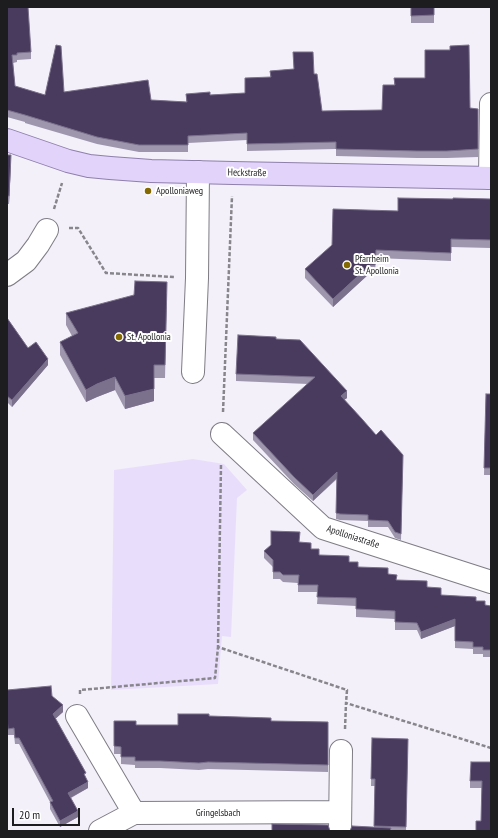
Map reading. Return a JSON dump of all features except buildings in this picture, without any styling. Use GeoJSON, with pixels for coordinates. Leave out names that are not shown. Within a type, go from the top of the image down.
{"type":"FeatureCollection","features":[{"type":"Feature","properties":{"kind":"main road","name":"Heckstraße"},"geometry":{"type":"LineString","coordinates":[[7,140],[68,161],[89,166],[110,168],[234,173],[491,178]]}},
{"type":"Feature","properties":{"kind":"street"},"geometry":{"type":"LineString","coordinates":[[491,104],[491,178]]}},
{"type":"Feature","properties":{"kind":"street"},"geometry":{"type":"LineString","coordinates":[[193,372],[197,278],[198,172]]}},
{"type":"Feature","properties":{"kind":"street"},"geometry":{"type":"LineString","coordinates":[[7,275],[26,261],[47,230]]}},
{"type":"Feature","properties":{"kind":"street","name":"Apolloniastraße"},"geometry":{"type":"LineString","coordinates":[[222,434],[323,528],[491,582]]}},
{"type":"Feature","properties":{"kind":"street"},"geometry":{"type":"LineString","coordinates":[[77,716],[134,813]]}},
{"type":"Feature","properties":{"kind":"street","name":"Gringelsbach"},"geometry":{"type":"LineString","coordinates":[[100,831],[134,813],[340,822],[341,750]]}},
{"type":"Feature","properties":{"kind":"path"},"geometry":{"type":"LineString","coordinates":[[68,161],[47,230],[78,228],[106,273],[197,278]]}},
{"type":"Feature","properties":{"kind":"path"},"geometry":{"type":"LineString","coordinates":[[77,716],[80,690],[215,678],[218,647],[222,434],[234,173]]}},
{"type":"Feature","properties":{"kind":"path"},"geometry":{"type":"LineString","coordinates":[[218,647],[346,690],[344,744],[341,750]]}},
{"type":"Feature","properties":{"kind":"path"},"geometry":{"type":"LineString","coordinates":[[346,703],[491,748]]}},
{"type":"Feature","properties":{"kind":"shaded area"},"geometry":{"type":"Polygon","coordinates":[[[193,459],[224,464],[247,490],[237,498],[231,637],[222,636],[218,684],[111,690],[114,470],[193,459]]]}},
{"type":"Feature","properties":{"kind":"place","name":"Apolloniaweg"},"geometry":{"type":"Point","coordinates":[148,191]}},
{"type":"Feature","properties":{"kind":"place","name":"Pfarrheim St. Apollonia"},"geometry":{"type":"Point","coordinates":[347,265]}},
{"type":"Feature","properties":{"kind":"place","name":"St. Apollonia"},"geometry":{"type":"Point","coordinates":[119,337]}}]}
